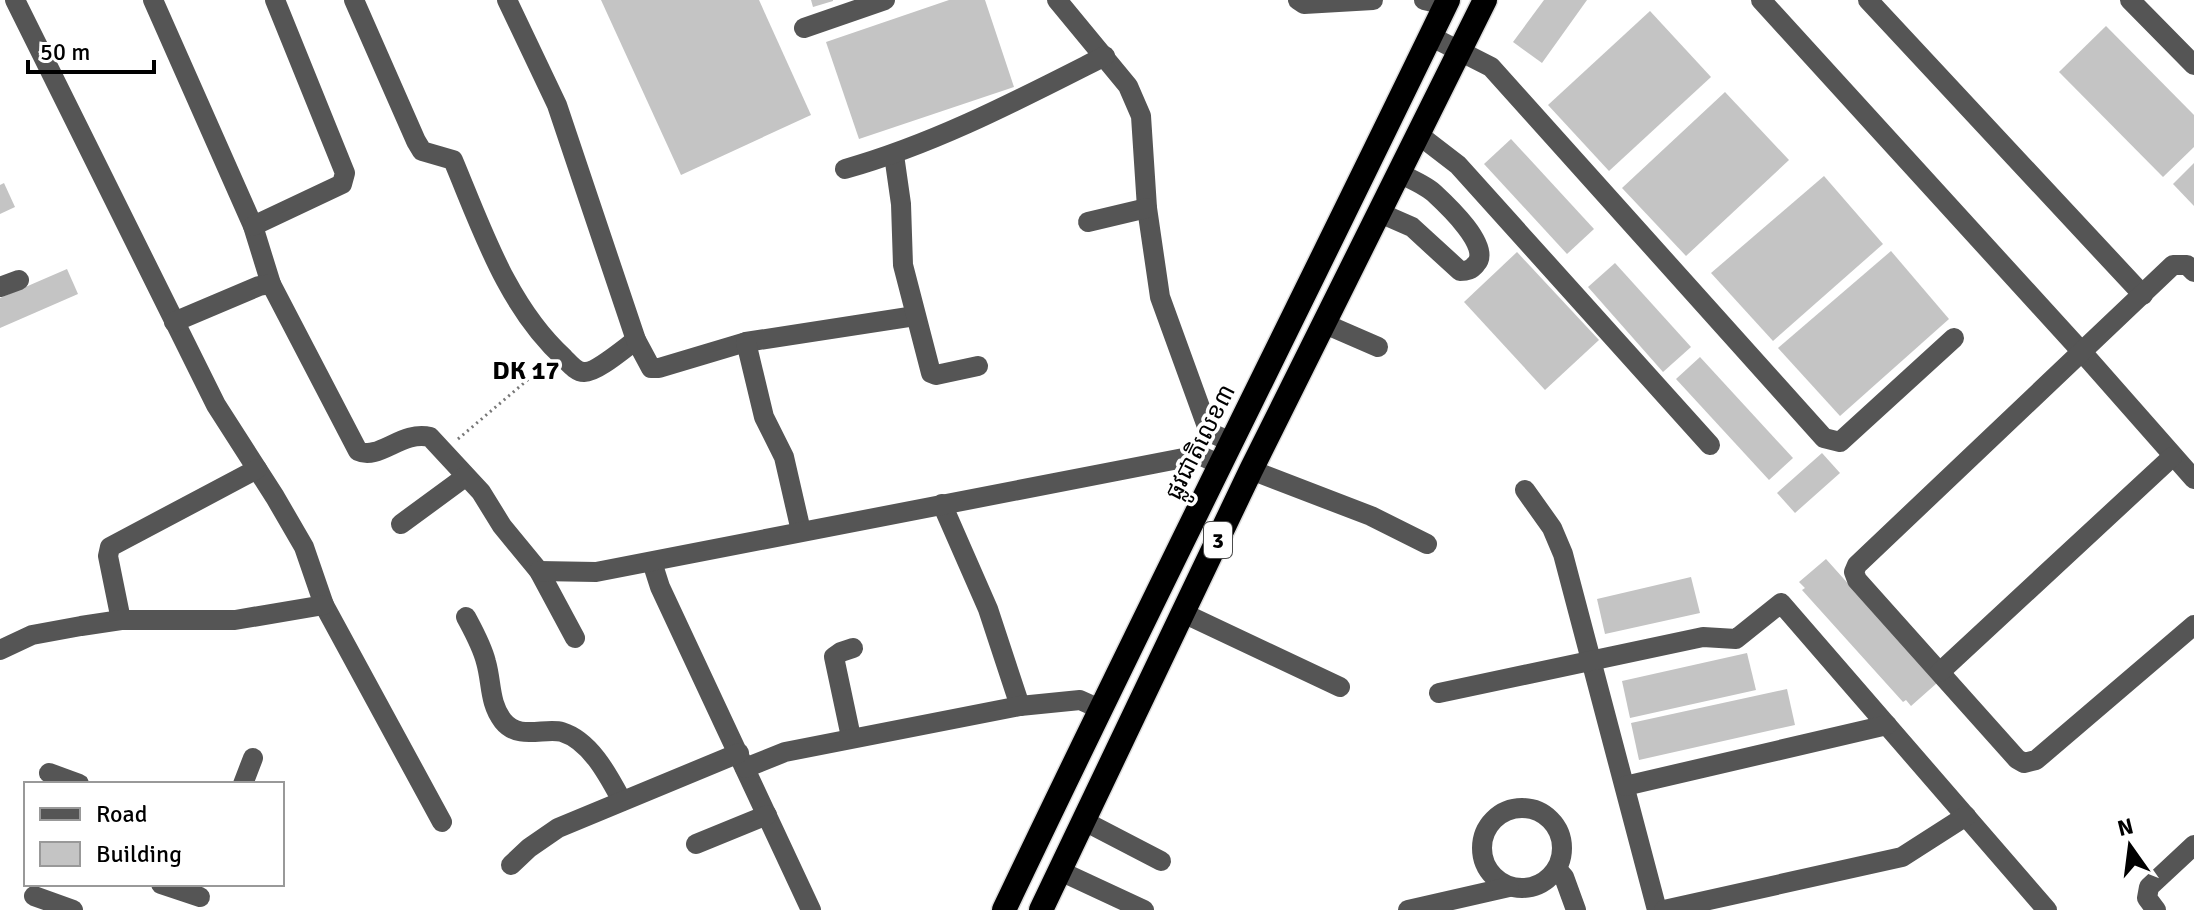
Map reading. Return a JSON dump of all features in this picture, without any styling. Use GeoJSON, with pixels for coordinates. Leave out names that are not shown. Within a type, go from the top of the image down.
{"type":"FeatureCollection","features":[{"type":"Feature","properties":{"kind":"highway","name":"3"},"geometry":{"type":"LineString","coordinates":[[1041,910],[1251,470],[1485,0]]}},
{"type":"Feature","properties":{"kind":"highway","name":"ផ្លូវជាតិលេខ៣"},"geometry":{"type":"LineString","coordinates":[[1004,910],[1100,709],[1214,448],[1430,36],[1439,2]]}},
{"type":"Feature","properties":{"kind":"street"},"geometry":{"type":"LineString","coordinates":[[15,0],[216,405],[304,547],[324,605],[442,822]]}},
{"type":"Feature","properties":{"kind":"street"},"geometry":{"type":"LineString","coordinates":[[153,0],[253,226],[271,284],[358,451],[373,453],[408,436],[420,434],[430,437],[481,492],[502,526],[539,571],[575,638]]}},
{"type":"Feature","properties":{"kind":"street"},"geometry":{"type":"LineString","coordinates":[[253,226],[342,184],[345,173],[275,0]]}},
{"type":"Feature","properties":{"kind":"street"},"geometry":{"type":"LineString","coordinates":[[354,0],[416,141],[422,151],[453,160],[509,287],[535,327],[561,356],[577,370],[585,372],[636,340]]}},
{"type":"Feature","properties":{"kind":"street"},"geometry":{"type":"LineString","coordinates":[[507,0],[557,105],[636,340],[651,368],[746,342],[915,316]]}},
{"type":"Feature","properties":{"kind":"street"},"geometry":{"type":"LineString","coordinates":[[804,28],[885,0]]}},
{"type":"Feature","properties":{"kind":"street"},"geometry":{"type":"LineString","coordinates":[[539,571],[596,572],[652,562],[1214,448],[1160,297],[1147,208],[1141,116],[1128,86],[1057,0]]}},
{"type":"Feature","properties":{"kind":"street"},"geometry":{"type":"LineString","coordinates":[[1298,0],[1304,4],[1373,0]]}},
{"type":"Feature","properties":{"kind":"street"},"geometry":{"type":"LineString","coordinates":[[1761,0],[2194,479]]}},
{"type":"Feature","properties":{"kind":"street"},"geometry":{"type":"LineString","coordinates":[[1868,0],[2143,295]]}},
{"type":"Feature","properties":{"kind":"street"},"geometry":{"type":"LineString","coordinates":[[2130,0],[2194,65]]}},
{"type":"Feature","properties":{"kind":"street"},"geometry":{"type":"LineString","coordinates":[[1430,36],[1491,67],[1824,438],[1840,442],[1954,338]]}},
{"type":"Feature","properties":{"kind":"street"},"geometry":{"type":"LineString","coordinates":[[845,169],[894,155],[994,113],[1105,56]]}},
{"type":"Feature","properties":{"kind":"street"},"geometry":{"type":"LineString","coordinates":[[1419,135],[1458,165],[1710,445]]}},
{"type":"Feature","properties":{"kind":"street"},"geometry":{"type":"LineString","coordinates":[[894,155],[901,204],[903,265],[931,373],[936,375],[978,366]]}},
{"type":"Feature","properties":{"kind":"street"},"geometry":{"type":"LineString","coordinates":[[1380,213],[1412,227],[1460,271],[1473,267],[1480,260],[1481,250],[1474,237],[1432,190],[1400,174]]}},
{"type":"Feature","properties":{"kind":"street"},"geometry":{"type":"LineString","coordinates":[[1088,222],[1147,208]]}},
{"type":"Feature","properties":{"kind":"street"},"geometry":{"type":"LineString","coordinates":[[2194,272],[2187,265],[2173,265],[1868,555],[1854,572],[1857,580],[2017,759],[2029,764],[2194,625]]}},
{"type":"Feature","properties":{"kind":"street"},"geometry":{"type":"LineString","coordinates":[[174,322],[259,286],[271,284]]}},
{"type":"Feature","properties":{"kind":"street"},"geometry":{"type":"LineString","coordinates":[[1325,324],[1378,347]]}},
{"type":"Feature","properties":{"kind":"street"},"geometry":{"type":"LineString","coordinates":[[746,342],[764,417],[784,457],[801,531]]}},
{"type":"Feature","properties":{"kind":"street"},"geometry":{"type":"LineString","coordinates":[[1940,672],[2172,457]]}},
{"type":"Feature","properties":{"kind":"street"},"geometry":{"type":"LineString","coordinates":[[121,620],[108,556],[110,547],[257,469]]}},
{"type":"Feature","properties":{"kind":"street"},"geometry":{"type":"LineString","coordinates":[[1251,470],[1371,516],[1427,544]]}},
{"type":"Feature","properties":{"kind":"street"},"geometry":{"type":"LineString","coordinates":[[401,524],[465,477]]}},
{"type":"Feature","properties":{"kind":"street"},"geometry":{"type":"LineString","coordinates":[[1525,490],[1552,528],[1563,554],[1657,910]]}},
{"type":"Feature","properties":{"kind":"street"},"geometry":{"type":"LineString","coordinates":[[942,504],[988,609],[1020,706]]}},
{"type":"Feature","properties":{"kind":"street"},"geometry":{"type":"LineString","coordinates":[[652,562],[660,587],[811,910]]}},
{"type":"Feature","properties":{"kind":"street"},"geometry":{"type":"LineString","coordinates":[[1439,693],[1703,637],[1736,639],[1781,603],[2047,910]]}},
{"type":"Feature","properties":{"kind":"street"},"geometry":{"type":"LineString","coordinates":[[0,650],[32,635],[121,620],[235,620],[324,605]]}},
{"type":"Feature","properties":{"kind":"street"},"geometry":{"type":"LineString","coordinates":[[1183,613],[1340,687]]}},
{"type":"Feature","properties":{"kind":"street"},"geometry":{"type":"LineString","coordinates":[[466,617],[481,644],[494,706],[505,724],[523,732],[546,734],[560,731],[578,741],[605,770],[622,801]]}},
{"type":"Feature","properties":{"kind":"street"},"geometry":{"type":"LineString","coordinates":[[851,737],[834,657],[853,648]]}},
{"type":"Feature","properties":{"kind":"street"},"geometry":{"type":"LineString","coordinates":[[511,865],[558,828],[622,801],[742,760],[1020,706],[1080,700],[1100,709]]}},
{"type":"Feature","properties":{"kind":"street"},"geometry":{"type":"LineString","coordinates":[[1625,786],[1887,725]]}},
{"type":"Feature","properties":{"kind":"street"},"geometry":{"type":"LineString","coordinates":[[244,782],[253,758]]}},
{"type":"Feature","properties":{"kind":"street"},"geometry":{"type":"LineString","coordinates":[[49,773],[74,782]]}},
{"type":"Feature","properties":{"kind":"street"},"geometry":{"type":"LineString","coordinates":[[1408,910],[1509,887],[1528,888],[1545,882],[1557,869],[1563,852],[1561,833],[1550,818],[1535,809],[1517,807],[1499,814],[1487,827],[1481,845],[1483,862],[1494,878],[1509,887]]}},
{"type":"Feature","properties":{"kind":"street"},"geometry":{"type":"LineString","coordinates":[[696,844],[767,815]]}},
{"type":"Feature","properties":{"kind":"street"},"geometry":{"type":"LineString","coordinates":[[1664,910],[1902,857],[1966,816]]}},
{"type":"Feature","properties":{"kind":"street"},"geometry":{"type":"LineString","coordinates":[[1084,821],[1161,861]]}},
{"type":"Feature","properties":{"kind":"street"},"geometry":{"type":"LineString","coordinates":[[2156,910],[2147,898],[2149,887],[2194,845]]}},
{"type":"Feature","properties":{"kind":"street"},"geometry":{"type":"LineString","coordinates":[[1557,869],[1564,877],[1576,910]]}},
{"type":"Feature","properties":{"kind":"street"},"geometry":{"type":"LineString","coordinates":[[1060,871],[1144,910]]}},
{"type":"Feature","properties":{"kind":"street"},"geometry":{"type":"LineString","coordinates":[[167,886],[202,897]]}},
{"type":"Feature","properties":{"kind":"street"},"geometry":{"type":"LineString","coordinates":[[35,897],[73,910]]}},
{"type":"Feature","properties":{"kind":"path"},"geometry":{"type":"LineString","coordinates":[[444,451],[531,377]]}},
{"type":"Feature","properties":{"kind":"building"},"geometry":{"type":"Polygon","coordinates":[[[601,0],[759,0],[811,115],[681,175],[601,0]]]}},
{"type":"Feature","properties":{"kind":"building"},"geometry":{"type":"Polygon","coordinates":[[[811,0],[833,0],[833,1],[813,7],[811,0]]]}},
{"type":"Feature","properties":{"kind":"building"},"geometry":{"type":"Polygon","coordinates":[[[949,0],[985,0],[1014,87],[859,139],[826,42],[949,0]]]}},
{"type":"Feature","properties":{"kind":"building"},"geometry":{"type":"Polygon","coordinates":[[[1544,0],[1587,0],[1542,63],[1513,42],[1544,0]]]}},
{"type":"Feature","properties":{"kind":"building"},"geometry":{"type":"Polygon","coordinates":[[[1650,11],[1711,77],[1609,171],[1548,105],[1650,11]]]}},
{"type":"Feature","properties":{"kind":"building"},"geometry":{"type":"Polygon","coordinates":[[[2106,26],[2194,115],[2194,147],[2163,177],[2059,72],[2106,26]]]}},
{"type":"Feature","properties":{"kind":"building"},"geometry":{"type":"Polygon","coordinates":[[[1725,92],[1789,160],[1686,256],[1622,188],[1725,92]]]}},
{"type":"Feature","properties":{"kind":"building"},"geometry":{"type":"Polygon","coordinates":[[[1511,139],[1594,229],[1567,254],[1484,164],[1511,139]]]}},
{"type":"Feature","properties":{"kind":"building"},"geometry":{"type":"Polygon","coordinates":[[[2194,163],[2194,206],[2173,184],[2194,163]]]}},
{"type":"Feature","properties":{"kind":"building"},"geometry":{"type":"Polygon","coordinates":[[[1824,176],[1883,244],[1773,341],[1711,273],[1824,176]]]}},
{"type":"Feature","properties":{"kind":"building"},"geometry":{"type":"Polygon","coordinates":[[[4,183],[15,207],[0,214],[0,185],[4,183]]]}},
{"type":"Feature","properties":{"kind":"building"},"geometry":{"type":"Polygon","coordinates":[[[1891,251],[1949,319],[1840,416],[1778,348],[1891,251]]]}},
{"type":"Feature","properties":{"kind":"building"},"geometry":{"type":"Polygon","coordinates":[[[1517,252],[1599,340],[1545,390],[1464,302],[1517,252]]]}},
{"type":"Feature","properties":{"kind":"building"},"geometry":{"type":"Polygon","coordinates":[[[1615,263],[1691,347],[1663,372],[1588,287],[1615,263]]]}},
{"type":"Feature","properties":{"kind":"building"},"geometry":{"type":"Polygon","coordinates":[[[67,269],[78,294],[0,328],[0,298],[67,269]]]}},
{"type":"Feature","properties":{"kind":"building"},"geometry":{"type":"Polygon","coordinates":[[[1700,357],[1793,458],[1769,480],[1676,379],[1700,357]]]}},
{"type":"Feature","properties":{"kind":"building"},"geometry":{"type":"Polygon","coordinates":[[[1822,453],[1840,473],[1795,513],[1777,493],[1822,453]]]}},
{"type":"Feature","properties":{"kind":"building"},"geometry":{"type":"Polygon","coordinates":[[[1826,559],[1937,683],[1911,706],[1906,700],[1903,702],[1802,590],[1805,588],[1799,582],[1826,559]]]}},
{"type":"Feature","properties":{"kind":"building"},"geometry":{"type":"Polygon","coordinates":[[[1691,577],[1700,613],[1605,634],[1597,599],[1691,577]]]}},
{"type":"Feature","properties":{"kind":"building"},"geometry":{"type":"Polygon","coordinates":[[[1747,653],[1756,690],[1630,718],[1622,681],[1747,653]]]}},
{"type":"Feature","properties":{"kind":"building"},"geometry":{"type":"Polygon","coordinates":[[[1787,689],[1795,725],[1639,760],[1631,723],[1787,689]]]}},
{"type":"Feature","properties":{"kind":"district","name":"DK 17"},"geometry":{"type":"Point","coordinates":[526,370]}}]}
